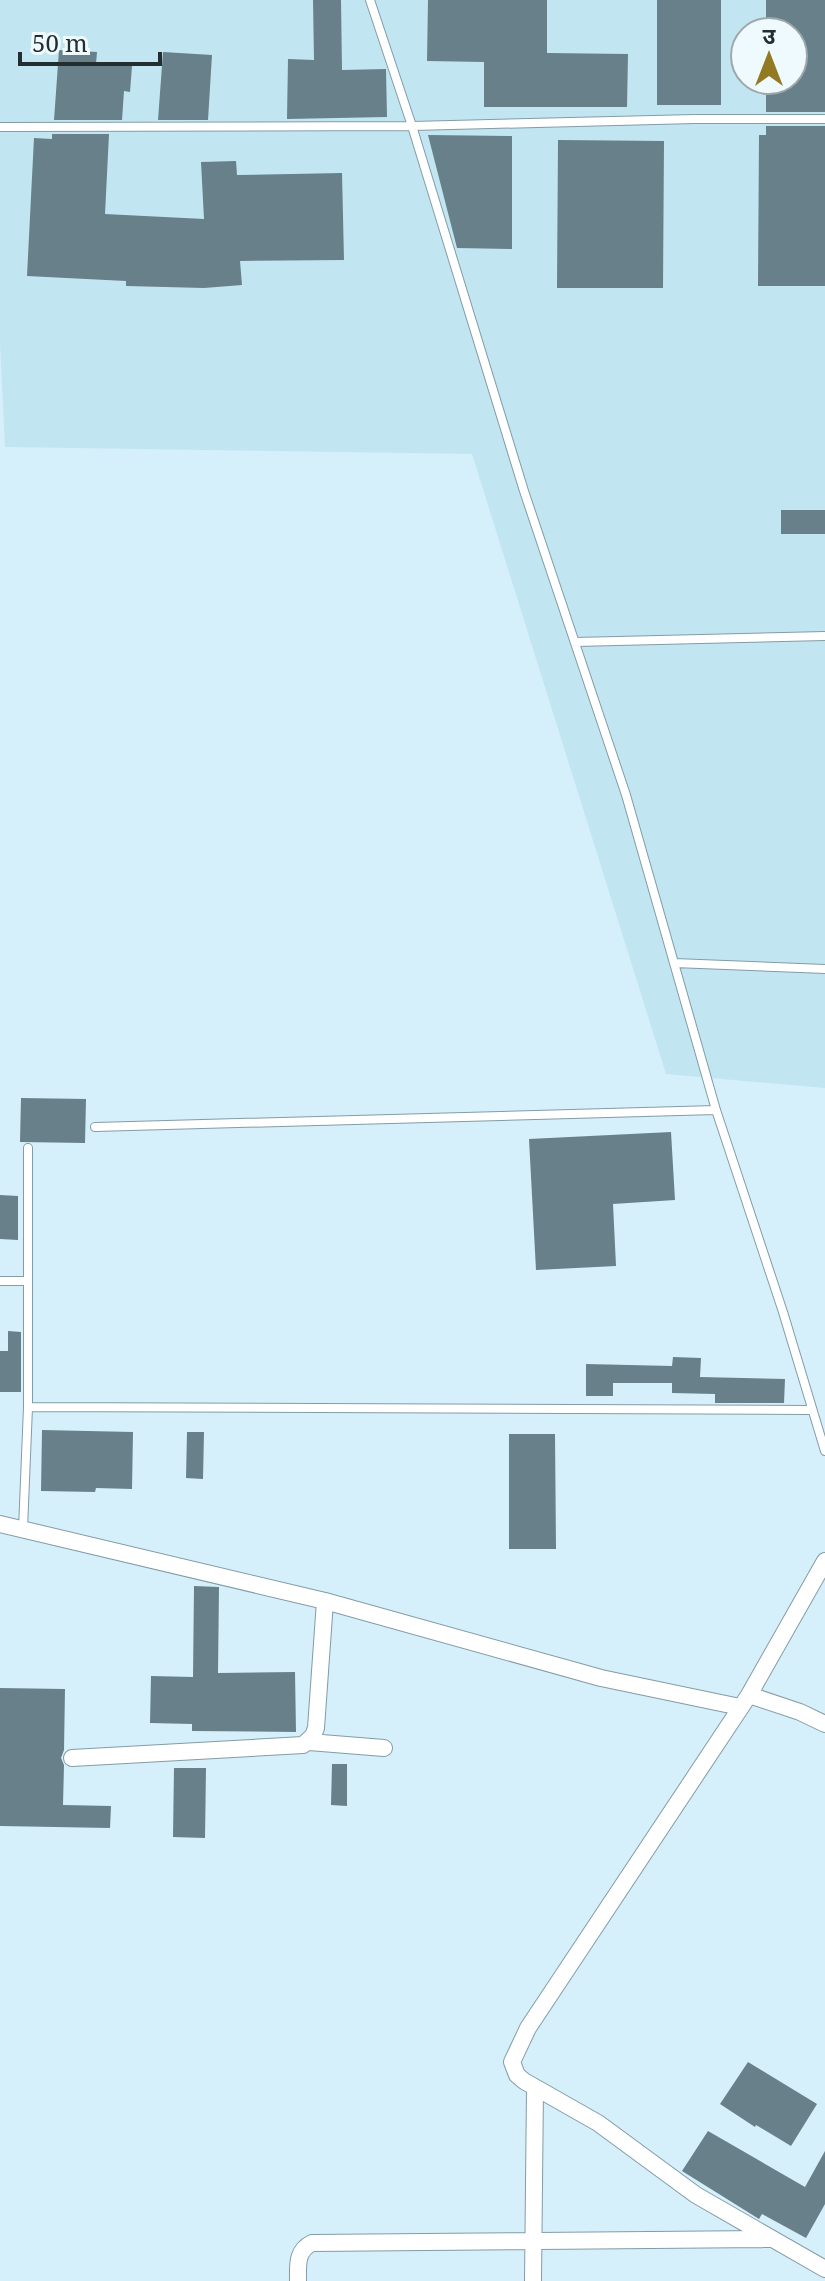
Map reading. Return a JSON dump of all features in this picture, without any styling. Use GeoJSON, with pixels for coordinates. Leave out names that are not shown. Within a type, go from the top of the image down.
{"type":"FeatureCollection","features":[{"type":"Feature","properties":{"kind":"street"},"geometry":{"type":"LineString","coordinates":[[0,1524],[325,1601],[601,1678],[800,1712],[825,1724]]}},
{"type":"Feature","properties":{"kind":"street"},"geometry":{"type":"LineString","coordinates":[[825,1561],[745,1701],[528,2028],[512,2062],[517,2075],[598,2123],[696,2195],[825,2269]]}},
{"type":"Feature","properties":{"kind":"street"},"geometry":{"type":"LineString","coordinates":[[309,1742],[316,1728],[325,1601]]}},
{"type":"Feature","properties":{"kind":"street"},"geometry":{"type":"LineString","coordinates":[[72,1758],[296,1747],[309,1742],[384,1748]]}},
{"type":"Feature","properties":{"kind":"street"},"geometry":{"type":"LineString","coordinates":[[533,2281],[535,2088]]}},
{"type":"Feature","properties":{"kind":"street"},"geometry":{"type":"LineString","coordinates":[[298,2281],[300,2255],[312,2243],[771,2239]]}},
{"type":"Feature","properties":{"kind":"lane"},"geometry":{"type":"LineString","coordinates":[[370,0],[412,126],[519,476],[626,795],[716,1110],[779,1299],[825,1451]]}},
{"type":"Feature","properties":{"kind":"lane"},"geometry":{"type":"LineString","coordinates":[[0,127],[412,126],[679,119],[825,119]]}},
{"type":"Feature","properties":{"kind":"lane"},"geometry":{"type":"LineString","coordinates":[[575,642],[825,636]]}},
{"type":"Feature","properties":{"kind":"lane"},"geometry":{"type":"LineString","coordinates":[[674,963],[825,969]]}},
{"type":"Feature","properties":{"kind":"lane"},"geometry":{"type":"LineString","coordinates":[[95,1127],[716,1110]]}},
{"type":"Feature","properties":{"kind":"lane"},"geometry":{"type":"LineString","coordinates":[[23,1530],[28,1407],[28,1148]]}},
{"type":"Feature","properties":{"kind":"lane"},"geometry":{"type":"LineString","coordinates":[[0,1281],[26,1281]]}},
{"type":"Feature","properties":{"kind":"lane"},"geometry":{"type":"LineString","coordinates":[[28,1407],[811,1410]]}},
{"type":"Feature","properties":{"kind":"shaded area"},"geometry":{"type":"Polygon","coordinates":[[[0,0],[825,0],[825,1088],[666,1074],[472,454],[5,447],[0,344],[0,0]]]}},
{"type":"Feature","properties":{"kind":"building"},"geometry":{"type":"Polygon","coordinates":[[[313,0],[341,0],[342,70],[386,69],[387,117],[287,119],[288,59],[314,60],[313,0]]]}},
{"type":"Feature","properties":{"kind":"building"},"geometry":{"type":"Polygon","coordinates":[[[428,0],[547,0],[547,53],[628,54],[627,107],[484,107],[484,62],[427,61],[428,0]]]}},
{"type":"Feature","properties":{"kind":"building"},"geometry":{"type":"Polygon","coordinates":[[[657,0],[721,0],[721,105],[657,105],[657,0]]]}},
{"type":"Feature","properties":{"kind":"building"},"geometry":{"type":"Polygon","coordinates":[[[766,0],[825,0],[825,112],[766,112],[766,96],[809,96],[809,16],[766,16],[766,0]]]}},
{"type":"Feature","properties":{"kind":"building"},"geometry":{"type":"Polygon","coordinates":[[[59,50],[97,52],[96,64],[132,66],[130,92],[124,91],[122,120],[54,120],[59,50]]]}},
{"type":"Feature","properties":{"kind":"building"},"geometry":{"type":"Polygon","coordinates":[[[163,52],[212,55],[208,120],[158,120],[163,52]]]}},
{"type":"Feature","properties":{"kind":"building"},"geometry":{"type":"Polygon","coordinates":[[[766,126],[825,126],[825,286],[758,286],[759,135],[766,135],[766,126]]]}},
{"type":"Feature","properties":{"kind":"building"},"geometry":{"type":"Polygon","coordinates":[[[52,134],[109,134],[105,214],[204,219],[201,162],[236,161],[237,175],[342,173],[344,260],[240,261],[242,285],[204,288],[126,286],[126,281],[27,276],[34,138],[52,139],[52,134]]]}},
{"type":"Feature","properties":{"kind":"building"},"geometry":{"type":"Polygon","coordinates":[[[428,135],[512,136],[512,249],[457,248],[428,135]]]}},
{"type":"Feature","properties":{"kind":"building"},"geometry":{"type":"Polygon","coordinates":[[[558,140],[664,141],[663,288],[557,288],[558,140]]]}},
{"type":"Feature","properties":{"kind":"building"},"geometry":{"type":"Polygon","coordinates":[[[781,510],[825,510],[825,534],[781,534],[781,510]]]}},
{"type":"Feature","properties":{"kind":"building"},"geometry":{"type":"Polygon","coordinates":[[[21,1098],[86,1099],[85,1143],[20,1142],[21,1098]]]}},
{"type":"Feature","properties":{"kind":"building"},"geometry":{"type":"Polygon","coordinates":[[[671,1132],[675,1200],[613,1204],[616,1266],[536,1270],[529,1139],[671,1132]]]}},
{"type":"Feature","properties":{"kind":"building"},"geometry":{"type":"Polygon","coordinates":[[[0,1195],[18,1196],[18,1240],[0,1239],[0,1195]]]}},
{"type":"Feature","properties":{"kind":"building"},"geometry":{"type":"Polygon","coordinates":[[[8,1331],[21,1332],[21,1392],[0,1392],[0,1351],[8,1351],[8,1331]]]}},
{"type":"Feature","properties":{"kind":"building"},"geometry":{"type":"Polygon","coordinates":[[[673,1357],[701,1358],[700,1377],[785,1379],[784,1403],[715,1403],[715,1394],[672,1393],[672,1383],[613,1383],[613,1396],[586,1396],[586,1364],[672,1366],[673,1357]]]}},
{"type":"Feature","properties":{"kind":"building"},"geometry":{"type":"Polygon","coordinates":[[[42,1430],[133,1432],[132,1489],[41,1491],[42,1430]]]}},
{"type":"Feature","properties":{"kind":"building"},"geometry":{"type":"Polygon","coordinates":[[[187,1432],[204,1432],[203,1479],[186,1478],[187,1432]]]}},
{"type":"Feature","properties":{"kind":"building"},"geometry":{"type":"Polygon","coordinates":[[[509,1434],[555,1434],[556,1549],[509,1549],[509,1434]]]}},
{"type":"Feature","properties":{"kind":"building"},"geometry":{"type":"Polygon","coordinates":[[[194,1586],[219,1587],[218,1673],[295,1672],[296,1732],[192,1731],[192,1724],[150,1723],[151,1676],[193,1677],[194,1586]]]}},
{"type":"Feature","properties":{"kind":"building"},"geometry":{"type":"Polygon","coordinates":[[[0,1688],[65,1689],[64,1750],[61,1758],[64,1765],[63,1805],[111,1806],[110,1828],[0,1826],[0,1688]]]}},
{"type":"Feature","properties":{"kind":"building"},"geometry":{"type":"Polygon","coordinates":[[[332,1764],[347,1764],[347,1806],[331,1805],[332,1764]]]}},
{"type":"Feature","properties":{"kind":"building"},"geometry":{"type":"Polygon","coordinates":[[[174,1768],[206,1768],[205,1838],[173,1837],[174,1768]]]}},
{"type":"Feature","properties":{"kind":"building"},"geometry":{"type":"Polygon","coordinates":[[[748,2062],[817,2104],[791,2146],[720,2104],[748,2062]]]}},
{"type":"Feature","properties":{"kind":"building"},"geometry":{"type":"Polygon","coordinates":[[[708,2131],[805,2187],[825,2151],[825,2204],[806,2238],[762,2214],[759,2219],[682,2171],[708,2131]]]}}]}
